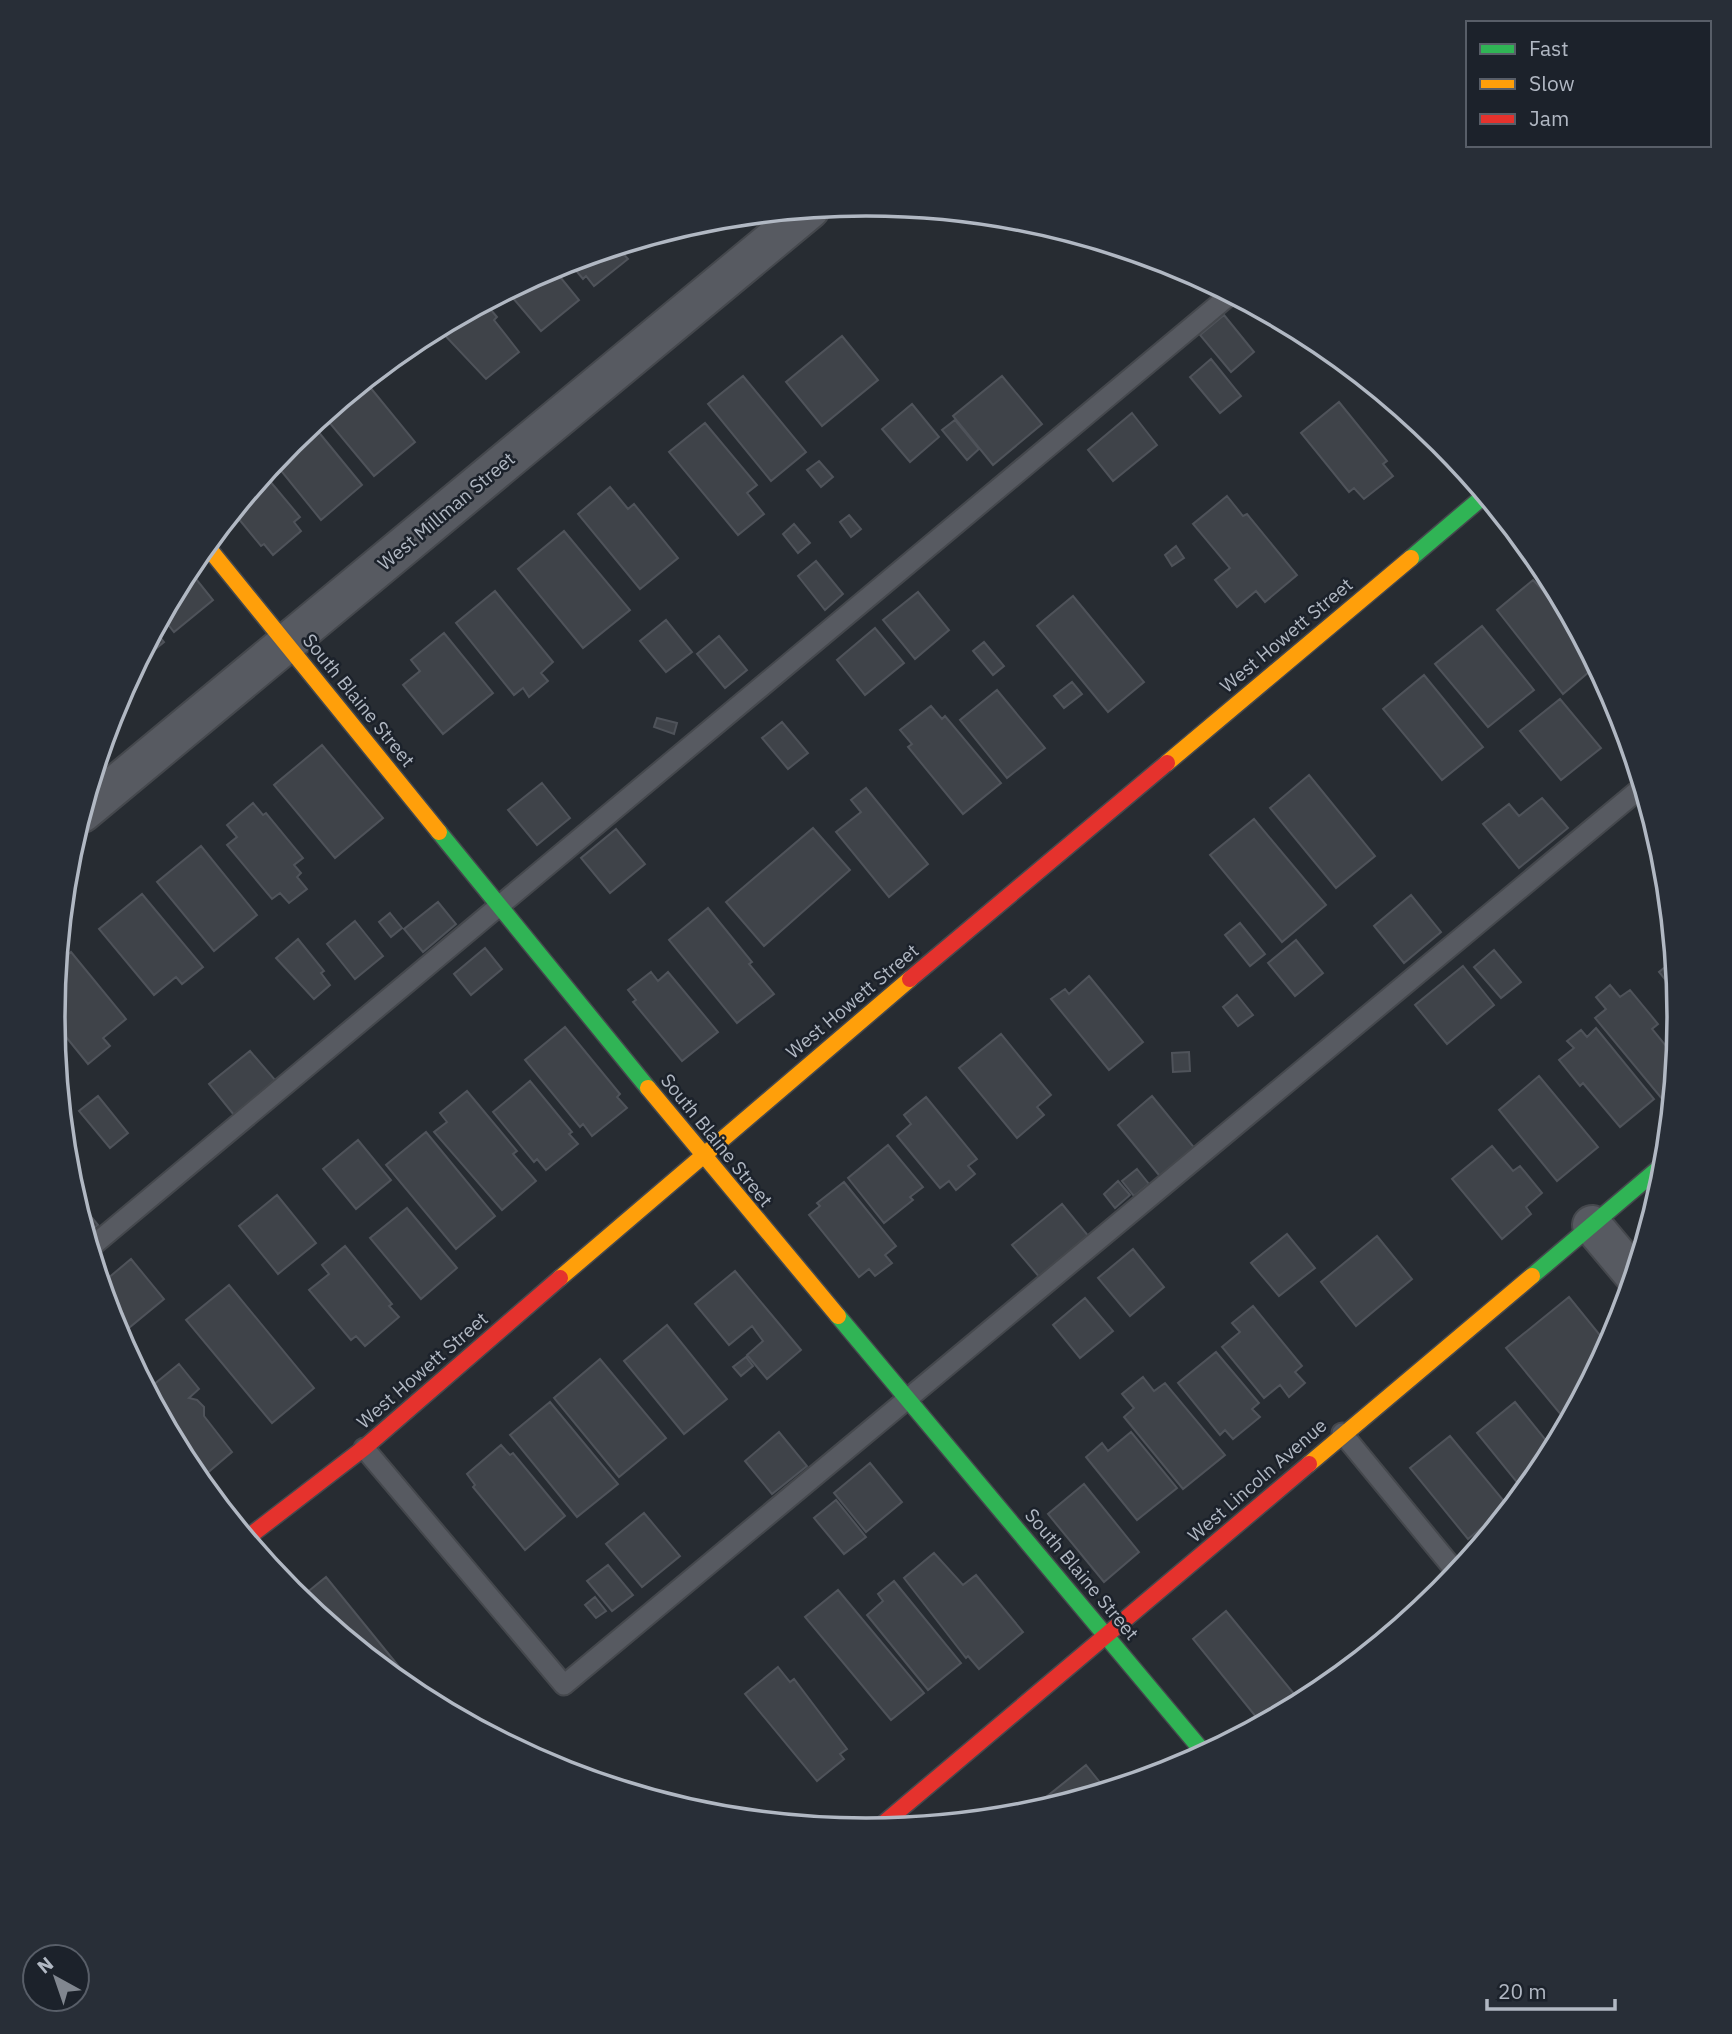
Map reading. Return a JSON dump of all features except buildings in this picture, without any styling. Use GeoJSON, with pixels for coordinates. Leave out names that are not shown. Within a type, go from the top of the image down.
{"type":"FeatureCollection","features":[{"type":"Feature","properties":{"kind":"main road","name":"West Howett Street"},"geometry":{"type":"LineString","coordinates":[[254,1533],[364,1448],[702,1155],[1478,501]]}},
{"type":"Feature","properties":{"kind":"main road","name":"South Blaine Street"},"geometry":{"type":"LineString","coordinates":[[213,554],[905,1401],[1107,1635],[1198,1746]]}},
{"type":"Feature","properties":{"kind":"main road","name":"West Lincoln Avenue"},"geometry":{"type":"LineString","coordinates":[[891,1818],[1146,1605],[1342,1433],[1652,1174]]}},
{"type":"Feature","properties":{"kind":"street","name":"West Millman Street"},"geometry":{"type":"LineString","coordinates":[[94,803],[798,219]]}},
{"type":"Feature","properties":{"kind":"street"},"geometry":{"type":"LineString","coordinates":[[1592,1225],[1627,1267]]}},
{"type":"Feature","properties":{"kind":"lane"},"geometry":{"type":"LineString","coordinates":[[97,1242],[1224,300]]}},
{"type":"Feature","properties":{"kind":"lane"},"geometry":{"type":"LineString","coordinates":[[364,1448],[564,1685],[1635,793]]}},
{"type":"Feature","properties":{"kind":"lane"},"geometry":{"type":"LineString","coordinates":[[1342,1433],[1450,1565]]}},
{"type":"Feature","properties":{"kind":"traffic: fast"},"geometry":{"type":"LineString","coordinates":[[1411,558],[1478,501]]}},
{"type":"Feature","properties":{"kind":"traffic: fast"},"geometry":{"type":"LineString","coordinates":[[439,832],[648,1088]]}},
{"type":"Feature","properties":{"kind":"traffic: fast"},"geometry":{"type":"LineString","coordinates":[[1532,1276],[1652,1174]]}},
{"type":"Feature","properties":{"kind":"traffic: fast"},"geometry":{"type":"LineString","coordinates":[[838,1316],[1198,1746]]}},
{"type":"Feature","properties":{"kind":"traffic: slow"},"geometry":{"type":"LineString","coordinates":[[213,554],[439,832]]}},
{"type":"Feature","properties":{"kind":"traffic: slow"},"geometry":{"type":"LineString","coordinates":[[1167,763],[1411,558]]}},
{"type":"Feature","properties":{"kind":"traffic: slow"},"geometry":{"type":"LineString","coordinates":[[560,1278],[910,979]]}},
{"type":"Feature","properties":{"kind":"traffic: slow"},"geometry":{"type":"LineString","coordinates":[[648,1088],[838,1316]]}},
{"type":"Feature","properties":{"kind":"traffic: slow"},"geometry":{"type":"LineString","coordinates":[[1309,1464],[1532,1276]]}},
{"type":"Feature","properties":{"kind":"traffic: jam"},"geometry":{"type":"LineString","coordinates":[[910,979],[1167,763]]}},
{"type":"Feature","properties":{"kind":"traffic: jam"},"geometry":{"type":"LineString","coordinates":[[254,1533],[364,1448],[560,1278]]}},
{"type":"Feature","properties":{"kind":"traffic: jam"},"geometry":{"type":"LineString","coordinates":[[891,1818],[1309,1464]]}}]}
